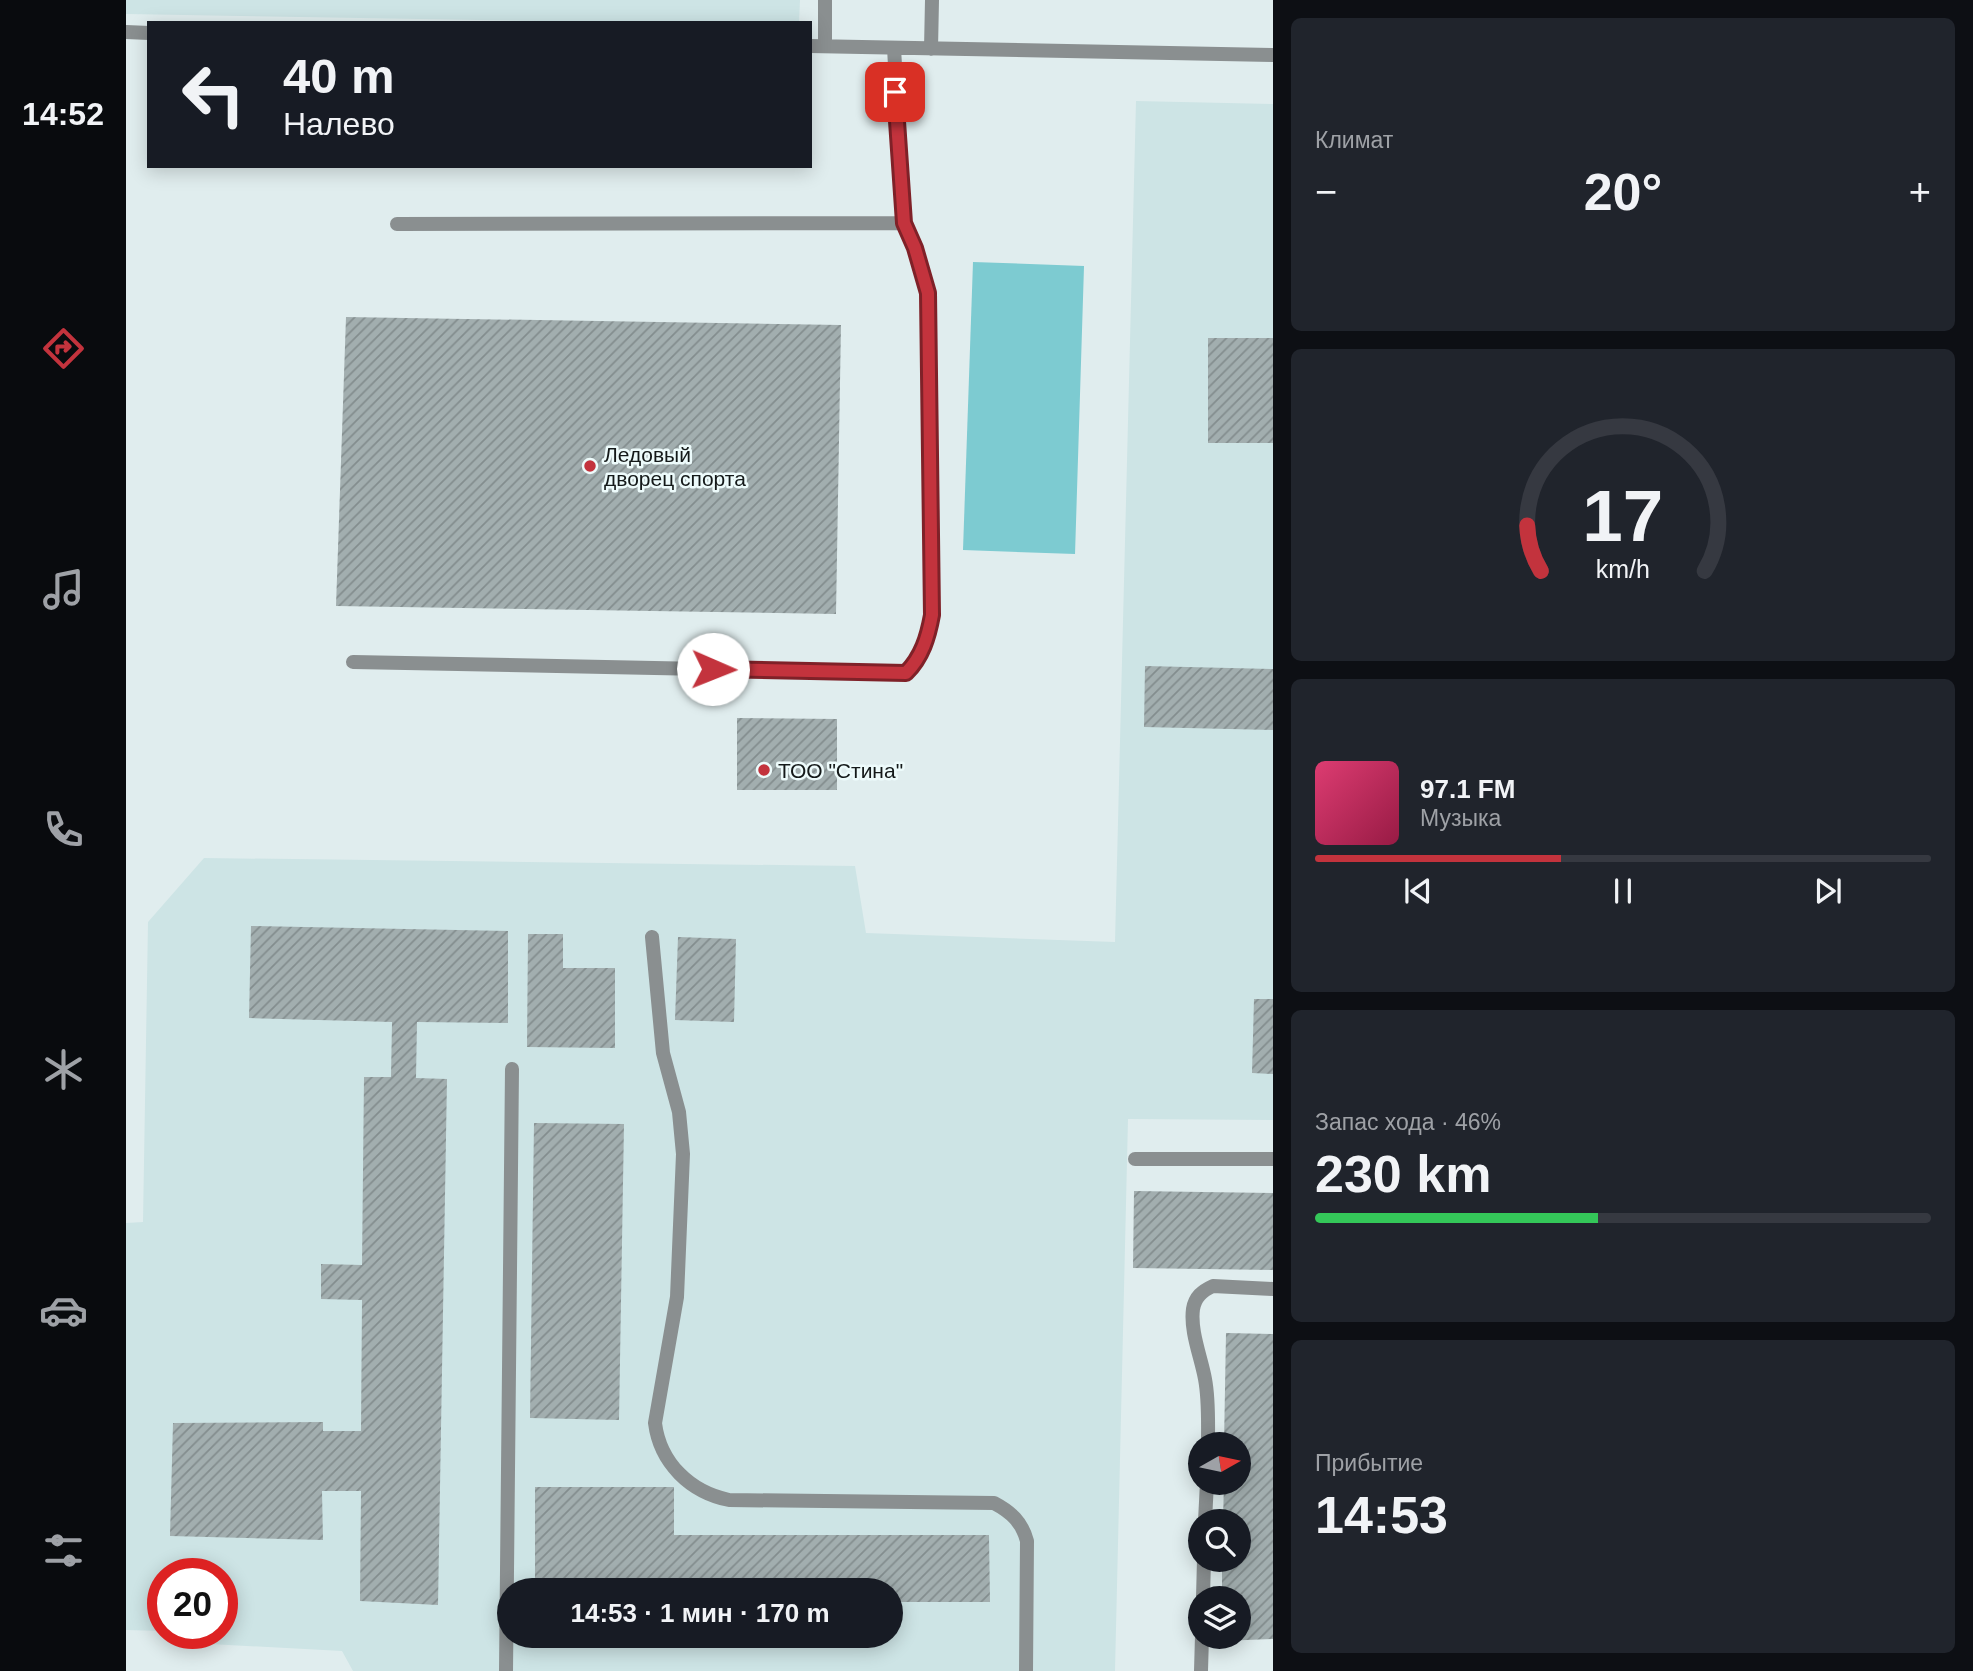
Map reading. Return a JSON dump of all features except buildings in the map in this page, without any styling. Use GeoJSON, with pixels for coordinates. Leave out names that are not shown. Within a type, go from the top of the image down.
{"type":"FeatureCollection","features":[{"type":"Feature","properties":{"kind":"lane"},"geometry":{"type":"LineString","coordinates":[[825,0],[817,46],[1273,55]]}},
{"type":"Feature","properties":{"kind":"lane"},"geometry":{"type":"LineString","coordinates":[[931,49],[932,0]]}},
{"type":"Feature","properties":{"kind":"lane"},"geometry":{"type":"LineString","coordinates":[[126,32],[147,33]]}},
{"type":"Feature","properties":{"kind":"lane"},"geometry":{"type":"LineString","coordinates":[[353,662],[906,673],[915,664],[928,635],[932,615],[928,293],[915,248],[904,223],[894,48]]}},
{"type":"Feature","properties":{"kind":"lane"},"geometry":{"type":"LineString","coordinates":[[397,224],[904,223]]}},
{"type":"Feature","properties":{"kind":"lane"},"geometry":{"type":"LineString","coordinates":[[652,937],[663,1053],[679,1112],[683,1154],[677,1297],[655,1423],[657,1438],[664,1453],[682,1476],[702,1492],[729,1500],[994,1503],[1007,1510],[1024,1529],[1027,1541],[1026,1671]]}},
{"type":"Feature","properties":{"kind":"lane"},"geometry":{"type":"LineString","coordinates":[[506,1671],[512,1069]]}},
{"type":"Feature","properties":{"kind":"lane"},"geometry":{"type":"LineString","coordinates":[[1135,1159],[1273,1159]]}},
{"type":"Feature","properties":{"kind":"lane"},"geometry":{"type":"LineString","coordinates":[[1208,1432],[1206,1381],[1193,1324],[1195,1301],[1213,1286],[1273,1289]]}},
{"type":"Feature","properties":{"kind":"lane"},"geometry":{"type":"LineString","coordinates":[[1201,1671],[1202,1649]]}},
{"type":"Feature","properties":{"kind":"shaded area"},"geometry":{"type":"Polygon","coordinates":[[[126,0],[800,0],[799,21],[545,21],[126,14],[126,0]]]}},
{"type":"Feature","properties":{"kind":"shaded area"},"geometry":{"type":"Polygon","coordinates":[[[1136,101],[1273,104],[1273,1120],[1128,1119],[1115,1671],[353,1671],[342,1651],[238,1645],[238,1558],[147,1558],[147,1631],[126,1630],[126,1223],[143,1222],[148,922],[204,858],[855,866],[866,933],[1115,942],[1136,101]]]}},
{"type":"Feature","properties":{"kind":"shaded area"},"geometry":{"type":"Polygon","coordinates":[[[973,262],[1084,266],[1075,554],[963,550],[973,262]]]}},
{"type":"Feature","properties":{"kind":"place","name":"Ледовый дворец спорта"},"geometry":{"type":"Point","coordinates":[590,466]}},
{"type":"Feature","properties":{"kind":"place","name":"ТОО \"Стина\""},"geometry":{"type":"Point","coordinates":[764,770]}},
{"type":"Feature","properties":{"kind":"route"},"geometry":{"type":"LineString","coordinates":[[713,669],[906,673],[915,664],[928,635],[932,615],[928,293],[915,248],[904,223],[895,92]]}}]}
